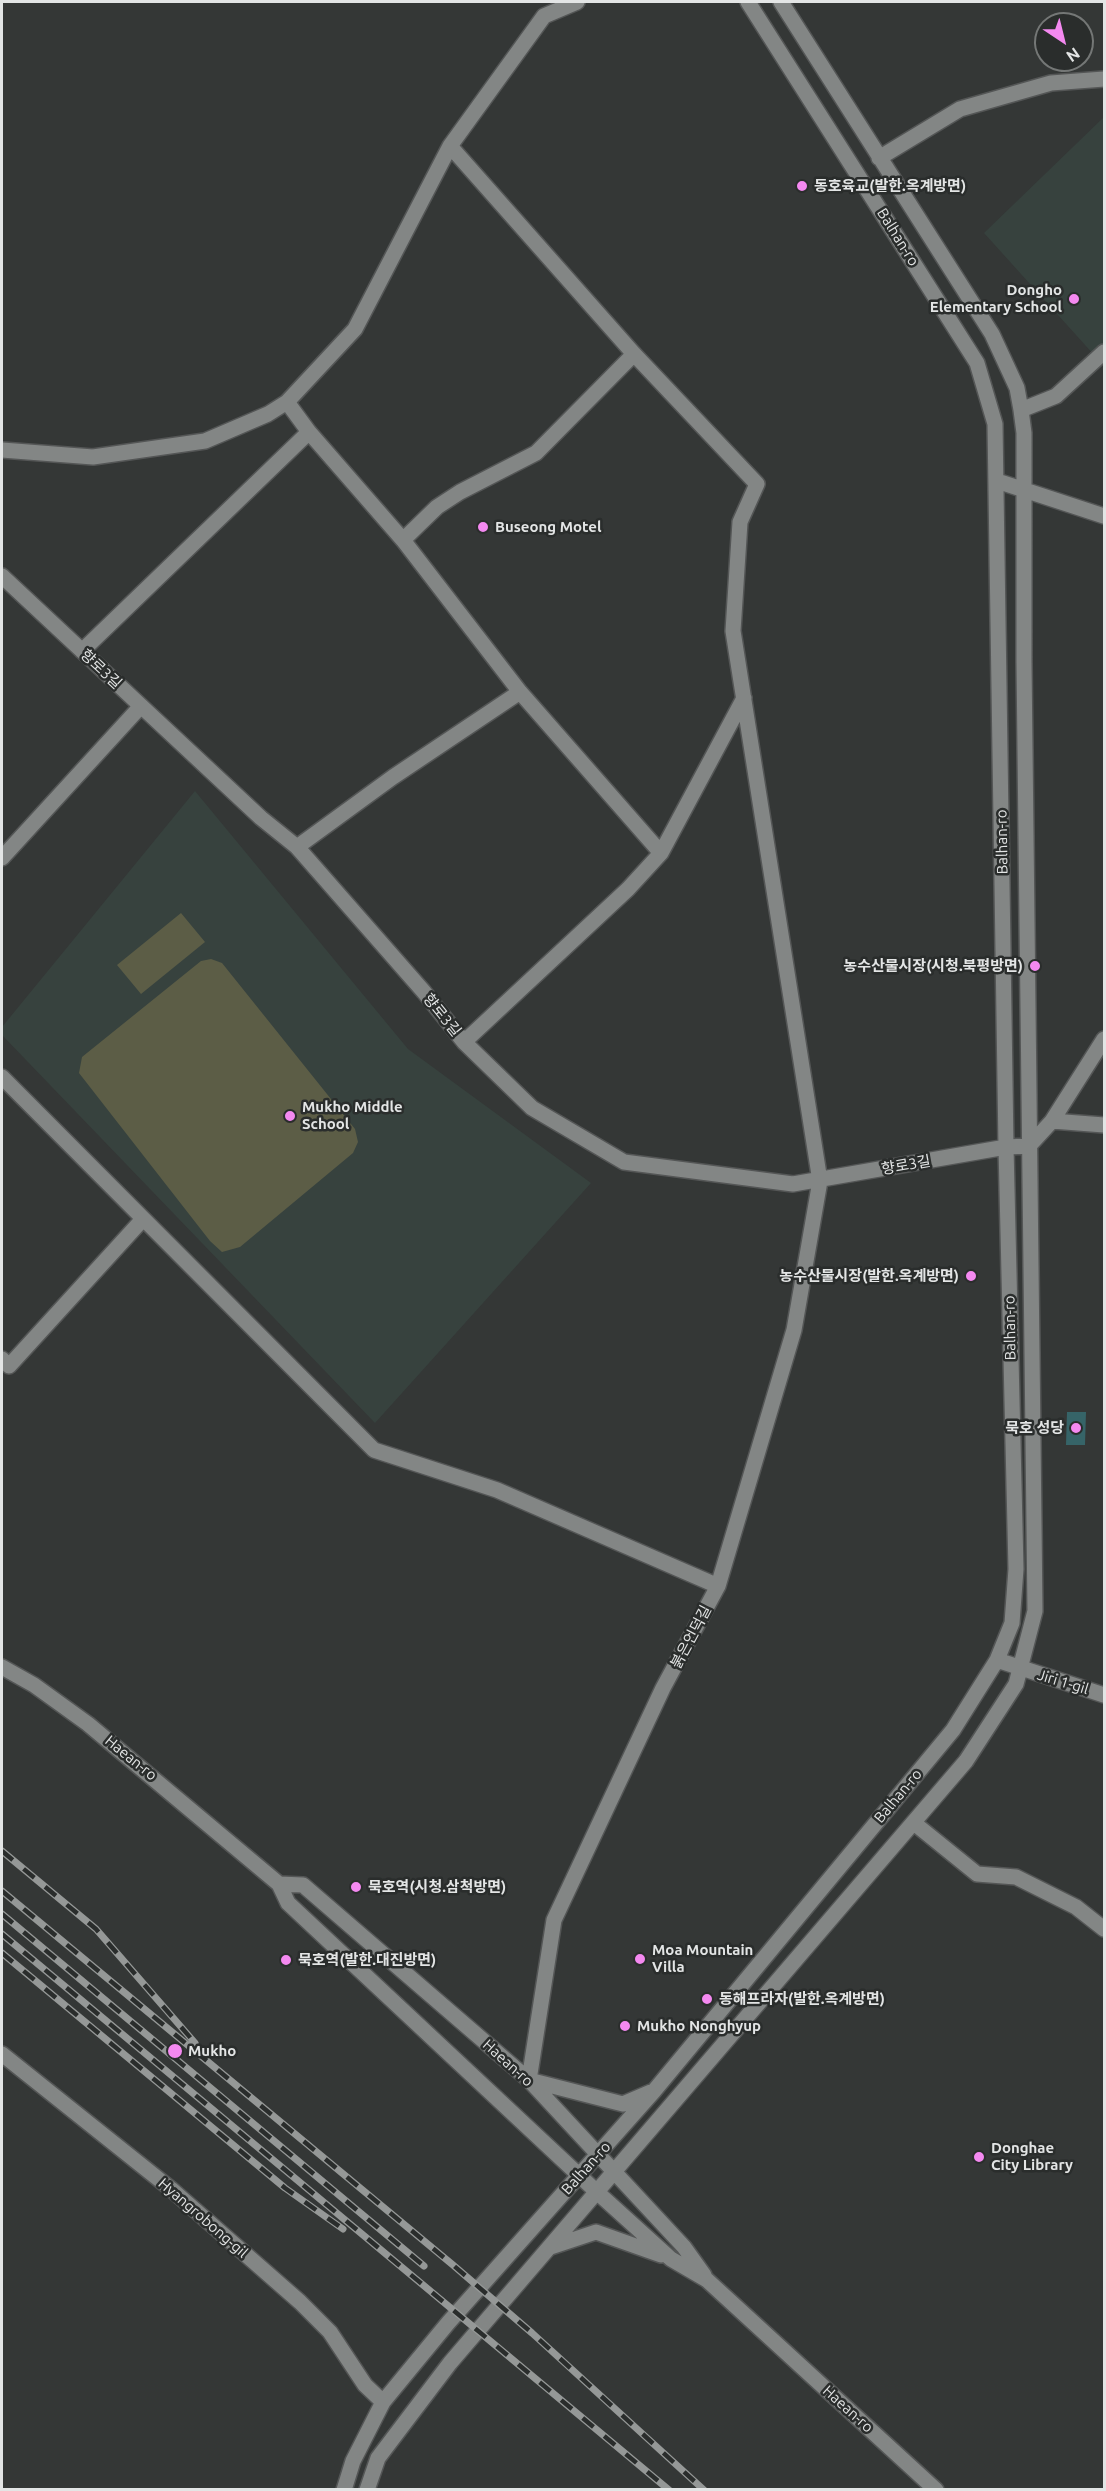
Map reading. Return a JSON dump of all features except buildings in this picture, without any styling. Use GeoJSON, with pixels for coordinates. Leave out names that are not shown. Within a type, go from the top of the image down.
{"type":"FeatureCollection","features":[{"type":"Feature","properties":{"kind":"street"},"geometry":{"type":"LineString","coordinates":[[2,450],[93,457],[205,441],[268,414],[287,402],[355,329],[450,146],[544,16],[577,2]]}},
{"type":"Feature","properties":{"kind":"street","name":"Balhan-ro"},"geometry":{"type":"LineString","coordinates":[[344,2490],[353,2461],[383,2402],[448,2323],[654,2091],[953,1730],[997,1660],[1012,1623],[1016,1599],[1006,1147],[995,424],[977,363],[748,2]]}},
{"type":"Feature","properties":{"kind":"street","name":"Balhan-ro"},"geometry":{"type":"LineString","coordinates":[[368,2490],[378,2458],[450,2363],[966,1761],[1016,1684],[1022,1669],[1035,1611],[1024,490],[1021,410],[1017,387],[992,334],[781,2]]}},
{"type":"Feature","properties":{"kind":"street"},"geometry":{"type":"LineString","coordinates":[[879,158],[960,109],[1051,83],[1104,79]]}},
{"type":"Feature","properties":{"kind":"street"},"geometry":{"type":"LineString","coordinates":[[403,540],[437,507],[460,492],[536,453],[634,354],[450,146]]}},
{"type":"Feature","properties":{"kind":"street"},"geometry":{"type":"LineString","coordinates":[[1021,410],[1056,396],[1104,352]]}},
{"type":"Feature","properties":{"kind":"street","name":"붉은언덕길"},"geometry":{"type":"LineString","coordinates":[[529,2080],[554,1920],[663,1688],[718,1586],[794,1330],[820,1181],[733,631],[740,522],[757,484],[634,354]]}},
{"type":"Feature","properties":{"kind":"street"},"geometry":{"type":"LineString","coordinates":[[287,402],[309,432],[403,540],[520,692],[661,853]]}},
{"type":"Feature","properties":{"kind":"street"},"geometry":{"type":"LineString","coordinates":[[82,651],[309,432]]}},
{"type":"Feature","properties":{"kind":"street"},"geometry":{"type":"LineString","coordinates":[[997,482],[1104,516]]}},
{"type":"Feature","properties":{"kind":"street","name":"향로3길"},"geometry":{"type":"LineString","coordinates":[[2,576],[297,847],[424,992],[464,1042],[532,1108],[624,1162],[793,1184],[1006,1147],[1029,1146]]}},
{"type":"Feature","properties":{"kind":"street"},"geometry":{"type":"LineString","coordinates":[[297,847],[384,783],[520,692]]}},
{"type":"Feature","properties":{"kind":"street"},"geometry":{"type":"LineString","coordinates":[[464,1042],[628,889],[661,853],[744,698]]}},
{"type":"Feature","properties":{"kind":"street"},"geometry":{"type":"LineString","coordinates":[[2,858],[141,706]]}},
{"type":"Feature","properties":{"kind":"street"},"geometry":{"type":"LineString","coordinates":[[1029,1146],[1052,1121],[1104,1039]]}},
{"type":"Feature","properties":{"kind":"street"},"geometry":{"type":"LineString","coordinates":[[2,1077],[374,1450],[497,1490],[718,1586]]}},
{"type":"Feature","properties":{"kind":"street"},"geometry":{"type":"LineString","coordinates":[[1052,1121],[1104,1125]]}},
{"type":"Feature","properties":{"kind":"street"},"geometry":{"type":"LineString","coordinates":[[2,1359],[9,1366],[143,1219]]}},
{"type":"Feature","properties":{"kind":"street","name":"Jiri 1-gil"},"geometry":{"type":"LineString","coordinates":[[997,1660],[1104,1695]]}},
{"type":"Feature","properties":{"kind":"street","name":"Haean-ro"},"geometry":{"type":"LineString","coordinates":[[2,1667],[34,1685],[88,1724],[279,1884],[288,1903],[598,2193],[671,2259],[707,2280],[936,2490]]}},
{"type":"Feature","properties":{"kind":"street"},"geometry":{"type":"LineString","coordinates":[[914,1823],[977,1874],[1016,1877],[1076,1907],[1104,1929]]}},
{"type":"Feature","properties":{"kind":"street","name":"Haean-ro"},"geometry":{"type":"LineString","coordinates":[[279,1884],[303,1885],[529,2080],[684,2247],[707,2280]]}},
{"type":"Feature","properties":{"kind":"street","name":"Hyangrobong-gil"},"geometry":{"type":"LineString","coordinates":[[2,2054],[171,2189],[300,2302],[330,2332],[365,2385],[383,2402]]}},
{"type":"Feature","properties":{"kind":"street"},"geometry":{"type":"LineString","coordinates":[[529,2080],[623,2104],[654,2091]]}},
{"type":"Feature","properties":{"kind":"street"},"geometry":{"type":"LineString","coordinates":[[551,2247],[596,2232],[671,2259]]}},
{"type":"Feature","properties":{"kind":"shaded area","name":"Dongho Elementary School"},"geometry":{"type":"Polygon","coordinates":[[[1104,117],[1104,366],[984,233],[1104,117]]]}},
{"type":"Feature","properties":{"kind":"shaded area","name":"Mukho Middle School"},"geometry":{"type":"Polygon","coordinates":[[[195,791],[408,1049],[591,1183],[375,1423],[2,1035],[2,1027],[195,791]]]}},
{"type":"Feature","properties":{"kind":"green space"},"geometry":{"type":"Polygon","coordinates":[[[181,913],[205,942],[141,994],[117,965],[181,913]]]}},
{"type":"Feature","properties":{"kind":"green space"},"geometry":{"type":"Polygon","coordinates":[[[211,959],[222,963],[355,1129],[358,1142],[353,1153],[240,1247],[222,1252],[210,1241],[79,1073],[82,1057],[201,961],[211,959]]]}},
{"type":"Feature","properties":{"kind":"railway"},"geometry":{"type":"LineString","coordinates":[[2,1851],[96,1929],[195,2043]]}},
{"type":"Feature","properties":{"kind":"railway"},"geometry":{"type":"LineString","coordinates":[[2,1891],[453,2265],[532,2333],[704,2490]]}},
{"type":"Feature","properties":{"kind":"railway"},"geometry":{"type":"LineString","coordinates":[[2,1914],[424,2266]]}},
{"type":"Feature","properties":{"kind":"railway"},"geometry":{"type":"LineString","coordinates":[[2,1934],[669,2490]]}},
{"type":"Feature","properties":{"kind":"railway"},"geometry":{"type":"LineString","coordinates":[[2,1953],[285,2188],[343,2229]]}},
{"type":"Feature","properties":{"kind":"place","name":"동호육교(발한.옥계방면)"},"geometry":{"type":"Point","coordinates":[802,186]}},
{"type":"Feature","properties":{"kind":"place","name":"Dongho Elementary School"},"geometry":{"type":"Point","coordinates":[1074,299]}},
{"type":"Feature","properties":{"kind":"place","name":"Buseong Motel"},"geometry":{"type":"Point","coordinates":[483,527]}},
{"type":"Feature","properties":{"kind":"place","name":"농수산물시장(시청.북평방면)"},"geometry":{"type":"Point","coordinates":[1035,966]}},
{"type":"Feature","properties":{"kind":"place","name":"Mukho Middle School"},"geometry":{"type":"Point","coordinates":[290,1116]}},
{"type":"Feature","properties":{"kind":"place","name":"농수산물시장(발한.옥계방면)"},"geometry":{"type":"Point","coordinates":[971,1276]}},
{"type":"Feature","properties":{"kind":"place","name":"묵호 성당"},"geometry":{"type":"Point","coordinates":[1076,1428]}},
{"type":"Feature","properties":{"kind":"place","name":"묵호역(시청.삼척방면)"},"geometry":{"type":"Point","coordinates":[356,1887]}},
{"type":"Feature","properties":{"kind":"place","name":"Moa Mountain Villa"},"geometry":{"type":"Point","coordinates":[640,1959]}},
{"type":"Feature","properties":{"kind":"place","name":"묵호역(발한.대진방면)"},"geometry":{"type":"Point","coordinates":[286,1960]}},
{"type":"Feature","properties":{"kind":"place","name":"동해프라자(발한.옥계방면)"},"geometry":{"type":"Point","coordinates":[707,1999]}},
{"type":"Feature","properties":{"kind":"place","name":"Mukho Nonghyup"},"geometry":{"type":"Point","coordinates":[625,2026]}},
{"type":"Feature","properties":{"kind":"place","name":"Mukho"},"geometry":{"type":"Point","coordinates":[175,2051]}},
{"type":"Feature","properties":{"kind":"place","name":"Donghae City Library"},"geometry":{"type":"Point","coordinates":[979,2157]}}]}
